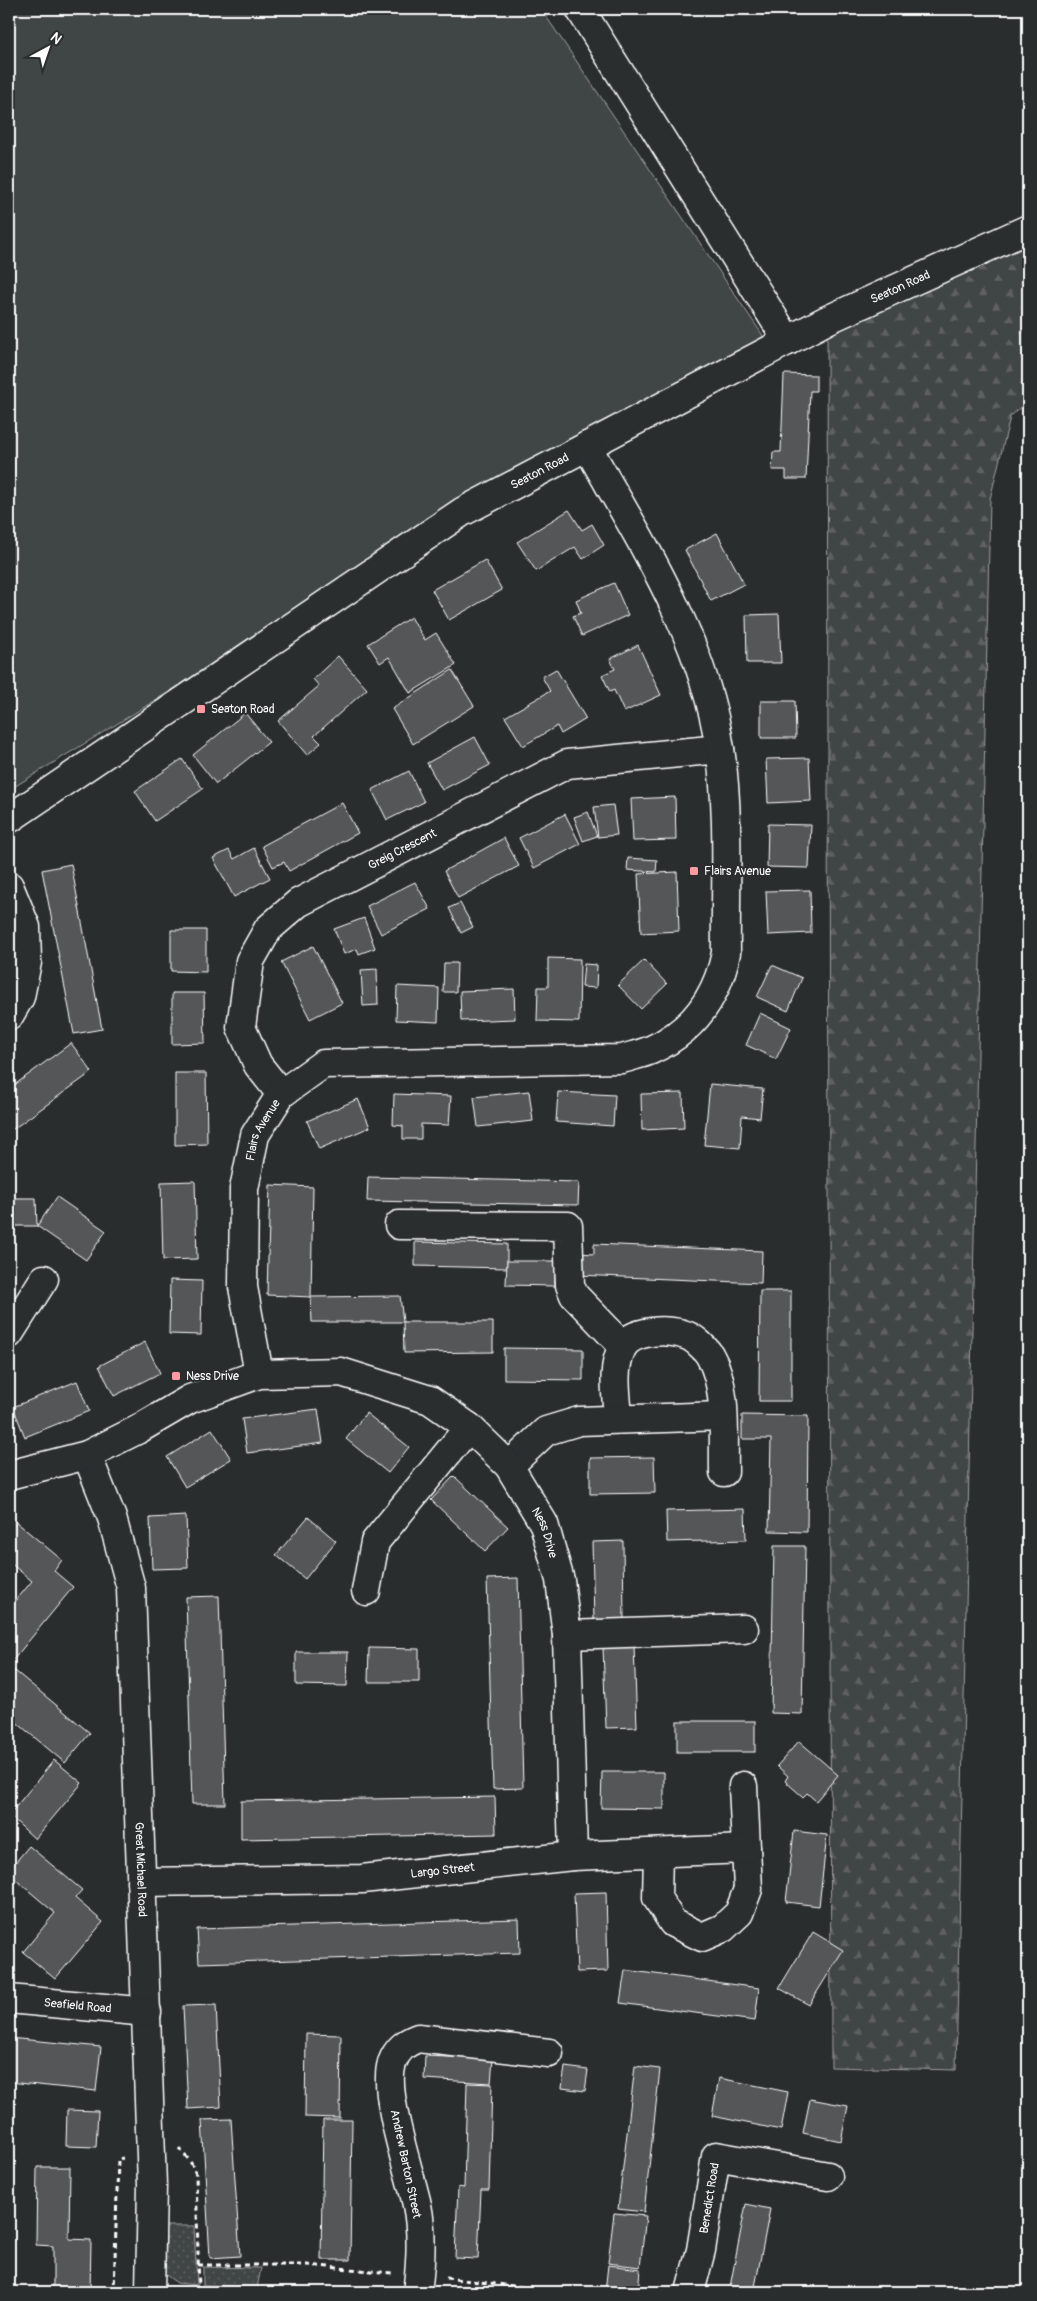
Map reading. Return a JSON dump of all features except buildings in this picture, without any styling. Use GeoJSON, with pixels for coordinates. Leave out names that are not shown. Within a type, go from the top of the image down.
{"type":"FeatureCollection","features":[{"type":"Feature","properties":{"kind":"street"},"geometry":{"type":"LineString","coordinates":[[580,9],[788,341]]}},
{"type":"Feature","properties":{"kind":"street","name":"Seaton Road"},"geometry":{"type":"LineString","coordinates":[[9,819],[462,512],[827,320],[1028,229]]}},
{"type":"Feature","properties":{"kind":"street","name":"Flairs Avenue"},"geometry":{"type":"LineString","coordinates":[[259,1374],[244,1286],[244,1189],[255,1134],[281,1094],[323,1064],[622,1059],[651,1050],[676,1035],[695,1019],[721,977],[726,954],[725,802],[720,748],[705,683],[677,608],[587,446]]}},
{"type":"Feature","properties":{"kind":"street","name":"Greig Crescent"},"geometry":{"type":"LineString","coordinates":[[281,1094],[258,1065],[241,1027],[250,961],[268,929],[298,903],[567,764],[720,748]]}},
{"type":"Feature","properties":{"kind":"street"},"geometry":{"type":"LineString","coordinates":[[9,886],[26,926],[26,962],[20,997],[9,1016]]}},
{"type":"Feature","properties":{"kind":"street"},"geometry":{"type":"LineString","coordinates":[[399,1225],[568,1226],[570,1285],[574,1295],[623,1346]]}},
{"type":"Feature","properties":{"kind":"street"},"geometry":{"type":"LineString","coordinates":[[9,1334],[44,1279]]}},
{"type":"Feature","properties":{"kind":"street"},"geometry":{"type":"LineString","coordinates":[[618,1419],[615,1364],[623,1346],[631,1338],[656,1330],[689,1336],[710,1354],[720,1379],[724,1472]]}},
{"type":"Feature","properties":{"kind":"street","name":"Ness Drive"},"geometry":{"type":"LineString","coordinates":[[9,1475],[87,1455],[137,1430],[190,1399],[259,1374],[341,1372],[430,1400],[469,1427],[509,1466],[544,1524],[560,1580],[567,1635],[573,1856]]}},
{"type":"Feature","properties":{"kind":"street"},"geometry":{"type":"LineString","coordinates":[[509,1466],[546,1431],[579,1421],[722,1416]]}},
{"type":"Feature","properties":{"kind":"street"},"geometry":{"type":"LineString","coordinates":[[366,1591],[375,1542],[469,1427]]}},
{"type":"Feature","properties":{"kind":"street","name":"Great Michael Road"},"geometry":{"type":"LineString","coordinates":[[87,1455],[112,1518],[131,1588],[151,2156],[150,2292]]}},
{"type":"Feature","properties":{"kind":"street"},"geometry":{"type":"LineString","coordinates":[[567,1635],[744,1629]]}},
{"type":"Feature","properties":{"kind":"street"},"geometry":{"type":"LineString","coordinates":[[658,1852],[657,1898],[673,1923],[702,1937],[723,1928],[738,1913],[748,1889],[743,1786]]}},
{"type":"Feature","properties":{"kind":"street","name":"Largo Street"},"geometry":{"type":"LineString","coordinates":[[141,1882],[362,1879],[573,1856],[746,1849]]}},
{"type":"Feature","properties":{"kind":"street","name":"Seafield Road"},"geometry":{"type":"LineString","coordinates":[[9,1999],[147,2012]]}},
{"type":"Feature","properties":{"kind":"street","name":"Andrew Barton Street"},"geometry":{"type":"LineString","coordinates":[[418,2284],[420,2235],[417,2206],[390,2087],[392,2065],[397,2053],[406,2043],[418,2038],[550,2053]]}},
{"type":"Feature","properties":{"kind":"street","name":"Benedict Road"},"geometry":{"type":"LineString","coordinates":[[690,2292],[701,2250],[716,2156],[828,2176]]}},
{"type":"Feature","properties":{"kind":"path"},"geometry":{"type":"LineString","coordinates":[[178,2147],[190,2161],[196,2174],[199,2292]]}},
{"type":"Feature","properties":{"kind":"path"},"geometry":{"type":"LineString","coordinates":[[114,2292],[118,2159],[151,2156]]}},
{"type":"Feature","properties":{"kind":"path"},"geometry":{"type":"LineString","coordinates":[[198,2265],[307,2265],[418,2284],[564,2292]]}},
{"type":"Feature","properties":{"kind":"green space"},"geometry":{"type":"Polygon","coordinates":[[[9,9],[541,9],[772,349],[462,512],[9,790],[9,9]]]}},
{"type":"Feature","properties":{"kind":"green space"},"geometry":{"type":"Polygon","coordinates":[[[1028,229],[1028,400],[1010,417],[990,499],[956,2070],[831,2067],[827,320],[1028,229]]]}},
{"type":"Feature","properties":{"kind":"green space"},"geometry":{"type":"Polygon","coordinates":[[[159,2226],[194,2226],[197,2285],[177,2283],[163,2273],[159,2226]]]}},
{"type":"Feature","properties":{"kind":"green space"},"geometry":{"type":"Polygon","coordinates":[[[203,2267],[261,2268],[257,2288],[203,2285],[203,2267]]]}},
{"type":"Feature","properties":{"kind":"place","name":"Seaton Road"},"geometry":{"type":"Point","coordinates":[201,709]}},
{"type":"Feature","properties":{"kind":"place","name":"Flairs Avenue"},"geometry":{"type":"Point","coordinates":[694,871]}},
{"type":"Feature","properties":{"kind":"place","name":"Ness Drive"},"geometry":{"type":"Point","coordinates":[176,1376]}}]}
